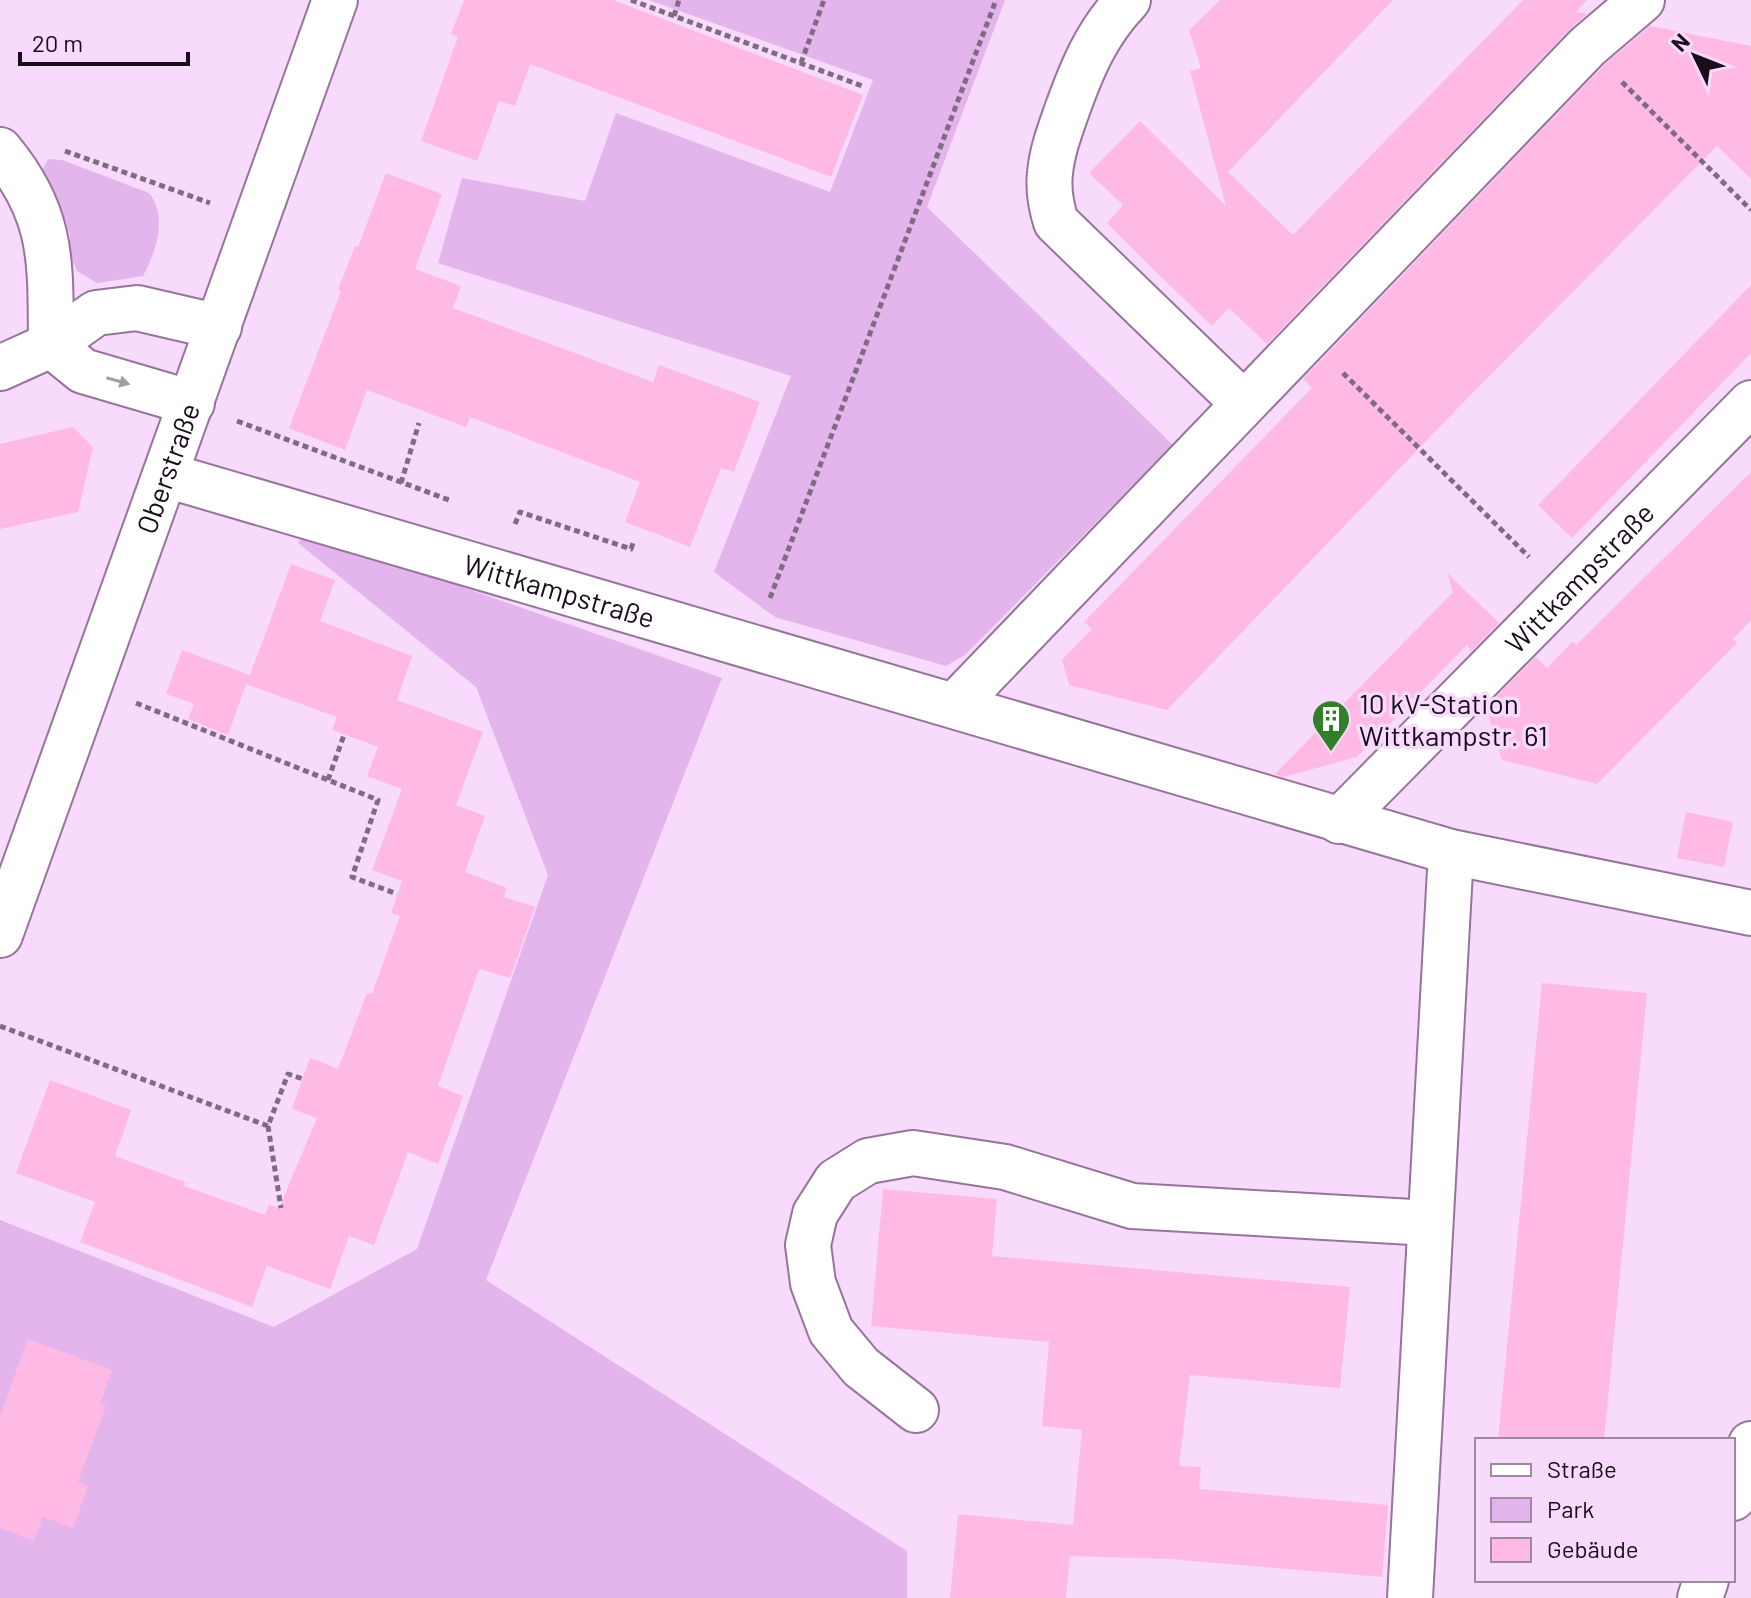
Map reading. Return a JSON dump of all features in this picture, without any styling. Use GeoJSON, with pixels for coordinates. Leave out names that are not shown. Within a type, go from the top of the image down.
{"type":"FeatureCollection","features":[{"type":"Feature","properties":{"kind":"street","name":"Oberstraße"},"geometry":{"type":"LineString","coordinates":[[0,935],[335,0]]}},
{"type":"Feature","properties":{"kind":"street"},"geometry":{"type":"LineString","coordinates":[[1128,0],[1111,17],[1086,58],[1055,145],[1049,174],[1050,201],[1056,222],[1243,403]]}},
{"type":"Feature","properties":{"kind":"street"},"geometry":{"type":"LineString","coordinates":[[955,705],[1587,47],[1642,0]]}},
{"type":"Feature","properties":{"kind":"street"},"geometry":{"type":"LineString","coordinates":[[0,150],[18,171],[39,210],[47,245],[51,345],[83,371],[192,403]]}},
{"type":"Feature","properties":{"kind":"street"},"geometry":{"type":"LineString","coordinates":[[0,368],[51,345],[96,313],[137,308],[219,327]]}},
{"type":"Feature","properties":{"kind":"street","name":"Wittkampstraße"},"geometry":{"type":"LineString","coordinates":[[1339,821],[1751,403]]}},
{"type":"Feature","properties":{"kind":"street","name":"Wittkampstraße"},"geometry":{"type":"LineString","coordinates":[[166,475],[1451,852],[1751,913]]}},
{"type":"Feature","properties":{"kind":"street"},"geometry":{"type":"LineString","coordinates":[[1410,1598],[1451,852]]}},
{"type":"Feature","properties":{"kind":"street"},"geometry":{"type":"LineString","coordinates":[[916,1410],[861,1367],[831,1331],[813,1283],[808,1245],[815,1214],[836,1181],[868,1161],[913,1153],[1005,1167],[1132,1206],[1430,1223]]}},
{"type":"Feature","properties":{"kind":"street"},"geometry":{"type":"LineString","coordinates":[[1735,1492],[1751,1444]]}},
{"type":"Feature","properties":{"kind":"path"},"geometry":{"type":"LineString","coordinates":[[631,0],[865,87]]}},
{"type":"Feature","properties":{"kind":"path"},"geometry":{"type":"LineString","coordinates":[[674,16],[679,0]]}},
{"type":"Feature","properties":{"kind":"path"},"geometry":{"type":"LineString","coordinates":[[801,63],[824,0]]}},
{"type":"Feature","properties":{"kind":"path"},"geometry":{"type":"LineString","coordinates":[[752,646],[996,0]]}},
{"type":"Feature","properties":{"kind":"path"},"geometry":{"type":"LineString","coordinates":[[1587,47],[1751,210]]}},
{"type":"Feature","properties":{"kind":"path"},"geometry":{"type":"LineString","coordinates":[[61,150],[256,220]]}},
{"type":"Feature","properties":{"kind":"path"},"geometry":{"type":"LineString","coordinates":[[1308,338],[1566,592]]}},
{"type":"Feature","properties":{"kind":"path"},"geometry":{"type":"LineString","coordinates":[[192,403],[458,504]]}},
{"type":"Feature","properties":{"kind":"path"},"geometry":{"type":"LineString","coordinates":[[401,483],[419,423]]}},
{"type":"Feature","properties":{"kind":"path"},"geometry":{"type":"LineString","coordinates":[[502,519],[516,524],[520,512],[631,549],[634,540]]}},
{"type":"Feature","properties":{"kind":"path"},"geometry":{"type":"LineString","coordinates":[[91,686],[378,800],[352,877],[397,894]]}},
{"type":"Feature","properties":{"kind":"path"},"geometry":{"type":"LineString","coordinates":[[328,780],[344,735]]}},
{"type":"Feature","properties":{"kind":"path"},"geometry":{"type":"LineString","coordinates":[[0,1026],[268,1126]]}},
{"type":"Feature","properties":{"kind":"path"},"geometry":{"type":"LineString","coordinates":[[281,1208],[268,1126],[288,1074],[303,1079]]}},
{"type":"Feature","properties":{"kind":"green space"},"geometry":{"type":"Polygon","coordinates":[[[649,0],[1005,0],[927,207],[1173,445],[965,655],[946,666],[775,617],[714,572],[791,376],[438,263],[462,178],[585,201],[616,113],[830,192],[873,80],[649,0]]]}},
{"type":"Feature","properties":{"kind":"green space"},"geometry":{"type":"Polygon","coordinates":[[[48,159],[62,160],[149,193],[155,202],[159,223],[156,245],[143,276],[97,283],[77,271],[70,255],[66,222],[43,169],[48,159]]]}},
{"type":"Feature","properties":{"kind":"green space"},"geometry":{"type":"Polygon","coordinates":[[[305,532],[722,678],[486,1280],[907,1551],[907,1598],[0,1598],[0,1220],[274,1327],[417,1249],[548,875],[476,687],[298,543],[305,532]]]}},
{"type":"Feature","properties":{"kind":"building"},"geometry":{"type":"Polygon","coordinates":[[[464,0],[613,0],[863,95],[831,177],[530,64],[515,106],[499,101],[477,161],[421,141],[458,37],[451,34],[464,0]]]}},
{"type":"Feature","properties":{"kind":"building"},"geometry":{"type":"Polygon","coordinates":[[[1220,0],[1393,0],[1228,172],[1293,235],[1523,0],[1587,0],[1576,12],[1587,14],[1267,344],[1229,308],[1212,326],[1107,223],[1123,205],[1089,173],[1140,121],[1226,206],[1190,71],[1201,68],[1189,30],[1220,0]]]}},
{"type":"Feature","properties":{"kind":"building"},"geometry":{"type":"Polygon","coordinates":[[[1650,26],[1751,46],[1751,179],[1717,146],[1452,414],[1167,710],[1069,685],[1062,660],[1092,629],[1084,622],[1312,388],[1303,379],[1604,65],[1650,26]]]}},
{"type":"Feature","properties":{"kind":"building"},"geometry":{"type":"Polygon","coordinates":[[[386,173],[442,194],[415,269],[461,286],[453,308],[653,382],[659,365],[760,402],[734,472],[721,468],[690,547],[625,522],[640,482],[470,417],[466,427],[367,390],[345,450],[289,428],[341,291],[338,290],[386,173]]]}},
{"type":"Feature","properties":{"kind":"building"},"geometry":{"type":"Polygon","coordinates":[[[1751,285],[1751,353],[1572,538],[1538,505],[1751,285]]]}},
{"type":"Feature","properties":{"kind":"building"},"geometry":{"type":"Polygon","coordinates":[[[73,427],[93,447],[78,512],[0,529],[0,444],[73,427]]]}},
{"type":"Feature","properties":{"kind":"building"},"geometry":{"type":"Polygon","coordinates":[[[1751,472],[1751,620],[1733,639],[1737,643],[1597,784],[1502,760],[1486,707],[1536,657],[1547,668],[1573,641],[1576,645],[1751,472]]]}},
{"type":"Feature","properties":{"kind":"building"},"geometry":{"type":"Polygon","coordinates":[[[291,564],[335,580],[320,621],[412,656],[397,700],[483,732],[456,805],[485,816],[465,872],[507,888],[504,897],[535,907],[510,978],[479,969],[438,1086],[463,1096],[438,1164],[408,1152],[374,1245],[349,1236],[330,1289],[267,1266],[252,1307],[80,1242],[95,1202],[16,1173],[50,1080],[131,1110],[115,1156],[185,1182],[184,1186],[265,1215],[269,1204],[279,1208],[317,1118],[292,1109],[310,1058],[338,1069],[367,993],[372,994],[400,916],[391,913],[402,881],[372,870],[402,789],[367,776],[378,747],[332,730],[337,717],[246,684],[228,735],[188,719],[194,704],[166,694],[182,650],[250,675],[291,564]]]}},
{"type":"Feature","properties":{"kind":"building"},"geometry":{"type":"Polygon","coordinates":[[[1447,573],[1499,623],[1470,652],[1468,644],[1357,757],[1283,777],[1275,774],[1453,592],[1447,573]]]}},
{"type":"Feature","properties":{"kind":"building"},"geometry":{"type":"Polygon","coordinates":[[[1686,812],[1733,822],[1724,867],[1677,858],[1686,812]]]}},
{"type":"Feature","properties":{"kind":"building"},"geometry":{"type":"Polygon","coordinates":[[[1542,983],[1647,993],[1604,1438],[1498,1438],[1542,983]]]}},
{"type":"Feature","properties":{"kind":"building"},"geometry":{"type":"Polygon","coordinates":[[[883,1189],[997,1199],[992,1256],[1350,1287],[1340,1388],[1190,1375],[1179,1466],[1201,1467],[1199,1489],[1388,1505],[1382,1577],[1170,1559],[1070,1556],[1082,1430],[1042,1426],[1049,1342],[871,1326],[883,1189]]]}},
{"type":"Feature","properties":{"kind":"building"},"geometry":{"type":"Polygon","coordinates":[[[28,1339],[112,1370],[100,1404],[106,1406],[78,1482],[88,1486],[73,1528],[43,1517],[34,1541],[0,1528],[0,1416],[28,1339]]]}},
{"type":"Feature","properties":{"kind":"building"},"geometry":{"type":"Polygon","coordinates":[[[958,1514],[1073,1525],[1066,1598],[950,1598],[958,1514]]]}},
{"type":"Feature","properties":{"kind":"place","name":"10 kV-Station Wittkampstr. 61"},"geometry":{"type":"Point","coordinates":[1331,753]}}]}
